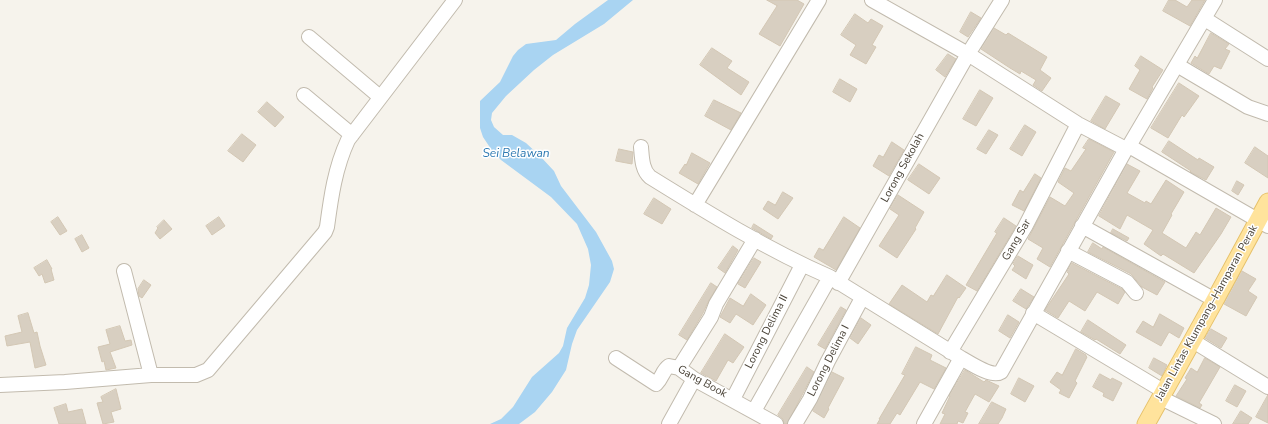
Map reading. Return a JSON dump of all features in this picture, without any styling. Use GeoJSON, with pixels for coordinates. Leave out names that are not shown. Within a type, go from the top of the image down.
{"type":"FeatureCollection","features":[{"type":"Feature","properties":{"kind":"main road","name":"Jalan Lintas Klumpang–Hamparan Perak"},"geometry":{"type":"LineString","coordinates":[[1146,424],[1215,300],[1263,222],[1268,202]]}},
{"type":"Feature","properties":{"kind":"street"},"geometry":{"type":"LineString","coordinates":[[0,385],[65,382],[151,375],[196,375],[208,370],[320,238],[326,227],[338,165],[352,135],[455,0]]}},
{"type":"Feature","properties":{"kind":"street"},"geometry":{"type":"LineString","coordinates":[[695,205],[819,0]]}},
{"type":"Feature","properties":{"kind":"street"},"geometry":{"type":"LineString","coordinates":[[872,0],[968,54],[1078,124],[1128,148],[1263,222]]}},
{"type":"Feature","properties":{"kind":"street","name":"Lorong Sekolah"},"geometry":{"type":"LineString","coordinates":[[754,411],[834,280],[968,54],[1002,0]]}},
{"type":"Feature","properties":{"kind":"street"},"geometry":{"type":"LineString","coordinates":[[641,147],[643,166],[646,173],[695,205],[802,265],[834,280],[956,355],[986,371],[998,374],[1001,372],[1082,226],[1215,0]]}},
{"type":"Feature","properties":{"kind":"street"},"geometry":{"type":"LineString","coordinates":[[1205,19],[1268,59]]}},
{"type":"Feature","properties":{"kind":"street"},"geometry":{"type":"LineString","coordinates":[[309,37],[380,97]]}},
{"type":"Feature","properties":{"kind":"street"},"geometry":{"type":"LineString","coordinates":[[1177,65],[1248,107],[1268,114]]}},
{"type":"Feature","properties":{"kind":"street"},"geometry":{"type":"LineString","coordinates":[[304,94],[352,135]]}},
{"type":"Feature","properties":{"kind":"street","name":"Gang Sar"},"geometry":{"type":"LineString","coordinates":[[924,424],[956,355],[1026,227],[1078,124]]}},
{"type":"Feature","properties":{"kind":"street"},"geometry":{"type":"LineString","coordinates":[[1082,226],[1215,300]]}},
{"type":"Feature","properties":{"kind":"street"},"geometry":{"type":"LineString","coordinates":[[679,368],[711,317],[716,304],[755,238]]}},
{"type":"Feature","properties":{"kind":"street"},"geometry":{"type":"LineString","coordinates":[[1068,251],[1127,282],[1136,293]]}},
{"type":"Feature","properties":{"kind":"street","name":"Lorong Delima II"},"geometry":{"type":"LineString","coordinates":[[733,399],[802,265]]}},
{"type":"Feature","properties":{"kind":"street"},"geometry":{"type":"LineString","coordinates":[[124,271],[151,375]]}},
{"type":"Feature","properties":{"kind":"street","name":"Lorong Delima I"},"geometry":{"type":"LineString","coordinates":[[795,424],[810,399],[828,360],[862,298]]}},
{"type":"Feature","properties":{"kind":"street"},"geometry":{"type":"LineString","coordinates":[[1033,313],[1163,395],[1214,424]]}},
{"type":"Feature","properties":{"kind":"street"},"geometry":{"type":"LineString","coordinates":[[1193,340],[1268,387]]}},
{"type":"Feature","properties":{"kind":"street","name":"Gang Book"},"geometry":{"type":"LineString","coordinates":[[616,358],[656,384],[660,380],[664,370],[669,366],[679,368],[694,379],[733,399],[776,424]]}},
{"type":"Feature","properties":{"kind":"street"},"geometry":{"type":"LineString","coordinates":[[669,424],[694,379]]}},
{"type":"Feature","properties":{"kind":"water","name":"Sei Belawan"},"geometry":{"type":"Polygon","coordinates":[[[608,0],[633,0],[604,24],[553,55],[534,70],[506,96],[492,113],[491,120],[494,127],[503,135],[512,135],[526,143],[554,171],[561,186],[596,232],[612,261],[614,269],[610,282],[577,330],[566,370],[552,392],[535,412],[519,424],[490,424],[501,419],[513,407],[532,377],[559,353],[563,346],[567,328],[585,298],[589,285],[591,265],[588,249],[577,224],[551,197],[501,160],[491,149],[483,137],[480,128],[480,101],[500,82],[513,56],[518,50],[526,44],[556,40],[608,0]]]}},
{"type":"Feature","properties":{"kind":"building"},"geometry":{"type":"Polygon","coordinates":[[[767,0],[797,0],[804,4],[780,46],[759,34],[777,6],[767,0]]]}},
{"type":"Feature","properties":{"kind":"building"},"geometry":{"type":"Polygon","coordinates":[[[1169,0],[1175,0],[1187,7],[1192,0],[1205,0],[1190,26],[1163,11],[1169,0]]]}},
{"type":"Feature","properties":{"kind":"building"},"geometry":{"type":"Polygon","coordinates":[[[971,12],[981,18],[968,37],[960,32],[971,12]]]}},
{"type":"Feature","properties":{"kind":"building"},"geometry":{"type":"Polygon","coordinates":[[[855,14],[868,23],[871,19],[883,26],[872,45],[876,47],[866,64],[850,55],[856,45],[841,35],[855,14]]]}},
{"type":"Feature","properties":{"kind":"building"},"geometry":{"type":"Polygon","coordinates":[[[994,28],[1006,35],[1008,33],[1047,57],[1040,70],[1051,78],[1042,91],[1033,85],[1036,80],[1021,71],[1020,74],[981,49],[994,28]]]}},
{"type":"Feature","properties":{"kind":"building"},"geometry":{"type":"Polygon","coordinates":[[[1211,33],[1229,44],[1225,49],[1230,51],[1221,69],[1214,66],[1209,74],[1191,63],[1195,56],[1197,58],[1211,33]]]}},
{"type":"Feature","properties":{"kind":"building"},"geometry":{"type":"Polygon","coordinates":[[[712,48],[732,61],[727,68],[749,82],[741,95],[700,65],[712,48]]]}},
{"type":"Feature","properties":{"kind":"building"},"geometry":{"type":"Polygon","coordinates":[[[948,54],[956,59],[945,77],[936,70],[948,54]]]}},
{"type":"Feature","properties":{"kind":"building"},"geometry":{"type":"Polygon","coordinates":[[[1141,56],[1163,70],[1152,87],[1153,88],[1147,99],[1129,89],[1140,70],[1135,66],[1141,56]]]}},
{"type":"Feature","properties":{"kind":"building"},"geometry":{"type":"Polygon","coordinates":[[[840,79],[857,89],[850,102],[833,92],[840,79]]]}},
{"type":"Feature","properties":{"kind":"building"},"geometry":{"type":"Polygon","coordinates":[[[1179,83],[1199,96],[1184,117],[1182,115],[1168,138],[1151,128],[1179,83]]]}},
{"type":"Feature","properties":{"kind":"building"},"geometry":{"type":"Polygon","coordinates":[[[980,90],[993,98],[976,126],[963,119],[980,90]]]}},
{"type":"Feature","properties":{"kind":"building"},"geometry":{"type":"Polygon","coordinates":[[[1106,96],[1120,104],[1105,129],[1091,121],[1106,96]]]}},
{"type":"Feature","properties":{"kind":"building"},"geometry":{"type":"Polygon","coordinates":[[[714,100],[741,113],[731,130],[705,116],[714,100]]]}},
{"type":"Feature","properties":{"kind":"building"},"geometry":{"type":"Polygon","coordinates":[[[267,102],[284,117],[275,127],[258,112],[267,102]]]}},
{"type":"Feature","properties":{"kind":"building"},"geometry":{"type":"Polygon","coordinates":[[[1025,125],[1036,132],[1022,156],[1010,149],[1025,125]]]}},
{"type":"Feature","properties":{"kind":"building"},"geometry":{"type":"Polygon","coordinates":[[[989,130],[998,135],[986,154],[977,149],[989,130]]]}},
{"type":"Feature","properties":{"kind":"building"},"geometry":{"type":"Polygon","coordinates":[[[242,134],[256,145],[243,162],[228,151],[242,134]]]}},
{"type":"Feature","properties":{"kind":"building"},"geometry":{"type":"Polygon","coordinates":[[[1089,139],[1114,152],[1050,267],[1037,259],[1043,248],[1028,239],[1050,197],[1065,206],[1074,193],[1058,182],[1065,168],[1071,171],[1086,149],[1083,148],[1089,139]]]}},
{"type":"Feature","properties":{"kind":"building"},"geometry":{"type":"Polygon","coordinates":[[[1169,141],[1198,160],[1199,158],[1214,167],[1206,180],[1190,172],[1191,171],[1162,152],[1169,141]]]}},
{"type":"Feature","properties":{"kind":"building"},"geometry":{"type":"Polygon","coordinates":[[[892,142],[904,150],[889,176],[873,166],[879,155],[883,157],[892,142]]]}},
{"type":"Feature","properties":{"kind":"building"},"geometry":{"type":"Polygon","coordinates":[[[1255,147],[1268,156],[1268,178],[1245,163],[1255,147]]]}},
{"type":"Feature","properties":{"kind":"building"},"geometry":{"type":"Polygon","coordinates":[[[619,149],[633,152],[632,164],[616,161],[619,149]]]}},
{"type":"Feature","properties":{"kind":"building"},"geometry":{"type":"Polygon","coordinates":[[[692,153],[710,163],[698,184],[679,173],[685,164],[686,165],[692,153]]]}},
{"type":"Feature","properties":{"kind":"building"},"geometry":{"type":"Polygon","coordinates":[[[919,164],[940,178],[929,194],[908,180],[919,164]]]}},
{"type":"Feature","properties":{"kind":"building"},"geometry":{"type":"Polygon","coordinates":[[[1127,164],[1140,171],[1127,193],[1145,203],[1146,201],[1151,204],[1166,180],[1184,192],[1162,233],[1186,248],[1196,232],[1200,235],[1216,208],[1231,217],[1194,273],[1163,254],[1161,256],[1144,244],[1153,230],[1127,215],[1120,229],[1099,216],[1127,164]]]}},
{"type":"Feature","properties":{"kind":"building"},"geometry":{"type":"Polygon","coordinates":[[[1035,174],[1041,178],[1024,211],[1012,205],[1020,190],[1023,192],[1035,174]]]}},
{"type":"Feature","properties":{"kind":"building"},"geometry":{"type":"Polygon","coordinates":[[[1237,181],[1244,185],[1238,195],[1232,191],[1237,181]]]}},
{"type":"Feature","properties":{"kind":"building"},"geometry":{"type":"Polygon","coordinates":[[[783,192],[793,198],[778,219],[763,209],[768,201],[775,205],[783,192]]]}},
{"type":"Feature","properties":{"kind":"building"},"geometry":{"type":"Polygon","coordinates":[[[898,195],[924,212],[915,228],[916,229],[897,258],[879,246],[899,215],[890,209],[898,195]]]}},
{"type":"Feature","properties":{"kind":"building"},"geometry":{"type":"Polygon","coordinates":[[[654,198],[671,209],[662,224],[644,214],[654,198]]]}},
{"type":"Feature","properties":{"kind":"building"},"geometry":{"type":"Polygon","coordinates":[[[58,217],[67,231],[60,235],[51,222],[58,217]]]}},
{"type":"Feature","properties":{"kind":"building"},"geometry":{"type":"Polygon","coordinates":[[[219,217],[225,226],[212,235],[206,226],[219,217]]]}},
{"type":"Feature","properties":{"kind":"building"},"geometry":{"type":"Polygon","coordinates":[[[844,217],[860,228],[836,270],[814,257],[819,248],[823,250],[844,217]]]}},
{"type":"Feature","properties":{"kind":"building"},"geometry":{"type":"Polygon","coordinates":[[[1004,218],[1016,226],[977,291],[966,285],[997,233],[995,232],[1004,218]]]}},
{"type":"Feature","properties":{"kind":"building"},"geometry":{"type":"Polygon","coordinates":[[[164,220],[172,229],[160,239],[155,233],[158,228],[157,227],[164,220]]]}},
{"type":"Feature","properties":{"kind":"building"},"geometry":{"type":"Polygon","coordinates":[[[754,224],[773,236],[771,239],[752,228],[754,224]]]}},
{"type":"Feature","properties":{"kind":"building"},"geometry":{"type":"Polygon","coordinates":[[[1113,229],[1129,238],[1127,241],[1111,233],[1113,229]]]}},
{"type":"Feature","properties":{"kind":"building"},"geometry":{"type":"Polygon","coordinates":[[[82,235],[89,248],[82,252],[75,239],[82,235]]]}},
{"type":"Feature","properties":{"kind":"building"},"geometry":{"type":"Polygon","coordinates":[[[1093,243],[1102,249],[1103,247],[1165,282],[1157,295],[1142,287],[1131,274],[1088,252],[1093,243]]]}},
{"type":"Feature","properties":{"kind":"building"},"geometry":{"type":"Polygon","coordinates":[[[733,246],[738,250],[725,273],[718,268],[733,246]]]}},
{"type":"Feature","properties":{"kind":"building"},"geometry":{"type":"Polygon","coordinates":[[[1018,256],[1033,265],[1026,279],[1012,270],[1015,266],[1013,264],[1018,256]]]}},
{"type":"Feature","properties":{"kind":"building"},"geometry":{"type":"Polygon","coordinates":[[[754,258],[761,262],[745,288],[738,284],[754,258]]]}},
{"type":"Feature","properties":{"kind":"building"},"geometry":{"type":"Polygon","coordinates":[[[47,260],[52,269],[54,280],[45,283],[42,274],[39,276],[34,268],[47,260]]]}},
{"type":"Feature","properties":{"kind":"building"},"geometry":{"type":"Polygon","coordinates":[[[1072,263],[1122,289],[1125,292],[1118,304],[1097,292],[1085,311],[1069,301],[1058,318],[1045,310],[1069,274],[1067,272],[1072,263]]]}},
{"type":"Feature","properties":{"kind":"building"},"geometry":{"type":"Polygon","coordinates":[[[1242,271],[1256,279],[1248,291],[1257,297],[1246,316],[1224,304],[1242,271]]]}},
{"type":"Feature","properties":{"kind":"building"},"geometry":{"type":"Polygon","coordinates":[[[947,275],[966,288],[959,298],[958,297],[938,334],[889,304],[902,285],[927,302],[931,295],[933,296],[947,275]]]}},
{"type":"Feature","properties":{"kind":"building"},"geometry":{"type":"Polygon","coordinates":[[[144,280],[151,285],[142,298],[139,296],[138,289],[144,280]]]}},
{"type":"Feature","properties":{"kind":"building"},"geometry":{"type":"Polygon","coordinates":[[[711,283],[717,287],[687,340],[679,335],[711,283]]]}},
{"type":"Feature","properties":{"kind":"building"},"geometry":{"type":"Polygon","coordinates":[[[1021,289],[1034,297],[1026,309],[1013,301],[1021,289]]]}},
{"type":"Feature","properties":{"kind":"building"},"geometry":{"type":"Polygon","coordinates":[[[751,294],[766,305],[753,325],[736,314],[730,323],[720,317],[730,298],[743,306],[751,294]]]}},
{"type":"Feature","properties":{"kind":"building"},"geometry":{"type":"Polygon","coordinates":[[[841,307],[846,310],[825,349],[818,345],[841,307]]]}},
{"type":"Feature","properties":{"kind":"building"},"geometry":{"type":"Polygon","coordinates":[[[28,313],[34,333],[37,332],[46,365],[35,368],[30,342],[7,346],[5,336],[22,332],[18,316],[28,313]]]}},
{"type":"Feature","properties":{"kind":"building"},"geometry":{"type":"Polygon","coordinates":[[[1160,314],[1184,328],[1179,338],[1169,332],[1161,346],[1136,332],[1143,321],[1153,327],[1160,314]]]}},
{"type":"Feature","properties":{"kind":"building"},"geometry":{"type":"Polygon","coordinates":[[[1008,315],[1019,322],[1010,338],[999,331],[1008,315]]]}},
{"type":"Feature","properties":{"kind":"building"},"geometry":{"type":"Polygon","coordinates":[[[861,318],[871,325],[858,344],[850,338],[861,318]]]}},
{"type":"Feature","properties":{"kind":"building"},"geometry":{"type":"Polygon","coordinates":[[[1088,320],[1126,345],[1120,354],[1096,339],[1095,340],[1081,332],[1088,320]]]}},
{"type":"Feature","properties":{"kind":"building"},"geometry":{"type":"Polygon","coordinates":[[[120,326],[125,341],[131,340],[132,345],[110,352],[116,368],[106,370],[98,347],[110,344],[106,330],[120,326]]]}},
{"type":"Feature","properties":{"kind":"building"},"geometry":{"type":"Polygon","coordinates":[[[1211,329],[1227,338],[1221,348],[1205,338],[1211,329]]]}},
{"type":"Feature","properties":{"kind":"building"},"geometry":{"type":"Polygon","coordinates":[[[725,334],[744,347],[733,363],[728,360],[716,381],[701,373],[725,334]]]}},
{"type":"Feature","properties":{"kind":"building"},"geometry":{"type":"Polygon","coordinates":[[[916,347],[932,355],[930,360],[946,368],[934,389],[920,382],[900,415],[897,413],[890,424],[877,424],[905,375],[902,374],[916,347]]]}},
{"type":"Feature","properties":{"kind":"building"},"geometry":{"type":"Polygon","coordinates":[[[1076,349],[1087,357],[1075,381],[1077,383],[1069,398],[1059,393],[1061,390],[1050,382],[1057,372],[1062,375],[1076,349]]]}},
{"type":"Feature","properties":{"kind":"building"},"geometry":{"type":"Polygon","coordinates":[[[1154,358],[1167,365],[1162,376],[1149,368],[1154,358]]]}},
{"type":"Feature","properties":{"kind":"building"},"geometry":{"type":"Polygon","coordinates":[[[1205,358],[1220,367],[1199,403],[1202,405],[1200,408],[1176,396],[1187,379],[1185,378],[1191,368],[1197,372],[1205,358]]]}},
{"type":"Feature","properties":{"kind":"building"},"geometry":{"type":"Polygon","coordinates":[[[807,367],[814,372],[787,424],[784,424],[783,419],[778,415],[807,367]]]}},
{"type":"Feature","properties":{"kind":"building"},"geometry":{"type":"Polygon","coordinates":[[[965,370],[984,382],[986,380],[999,386],[989,402],[975,394],[965,412],[968,413],[963,423],[958,421],[957,424],[940,424],[945,414],[942,413],[949,396],[965,370]]]}},
{"type":"Feature","properties":{"kind":"building"},"geometry":{"type":"Polygon","coordinates":[[[832,372],[844,378],[824,418],[813,411],[832,372]]]}},
{"type":"Feature","properties":{"kind":"building"},"geometry":{"type":"Polygon","coordinates":[[[1100,374],[1111,380],[1112,378],[1122,383],[1113,401],[1103,396],[1104,393],[1093,387],[1100,374]]]}},
{"type":"Feature","properties":{"kind":"building"},"geometry":{"type":"Polygon","coordinates":[[[1019,378],[1034,386],[1025,402],[1011,394],[1019,378]]]}},
{"type":"Feature","properties":{"kind":"building"},"geometry":{"type":"Polygon","coordinates":[[[1235,385],[1246,391],[1237,407],[1226,401],[1235,385]]]}},
{"type":"Feature","properties":{"kind":"building"},"geometry":{"type":"Polygon","coordinates":[[[116,389],[121,409],[111,412],[114,422],[103,424],[97,403],[103,402],[101,397],[116,389]]]}},
{"type":"Feature","properties":{"kind":"building"},"geometry":{"type":"Polygon","coordinates":[[[1268,395],[1268,423],[1256,417],[1268,395]]]}},
{"type":"Feature","properties":{"kind":"building"},"geometry":{"type":"Polygon","coordinates":[[[992,402],[1006,409],[1002,418],[998,424],[979,424],[992,402]]]}},
{"type":"Feature","properties":{"kind":"building"},"geometry":{"type":"Polygon","coordinates":[[[66,404],[68,412],[82,409],[86,424],[59,424],[54,408],[66,404]]]}},
{"type":"Feature","properties":{"kind":"building"},"geometry":{"type":"Polygon","coordinates":[[[1241,411],[1252,418],[1248,424],[1233,424],[1241,411]]]}}]}
